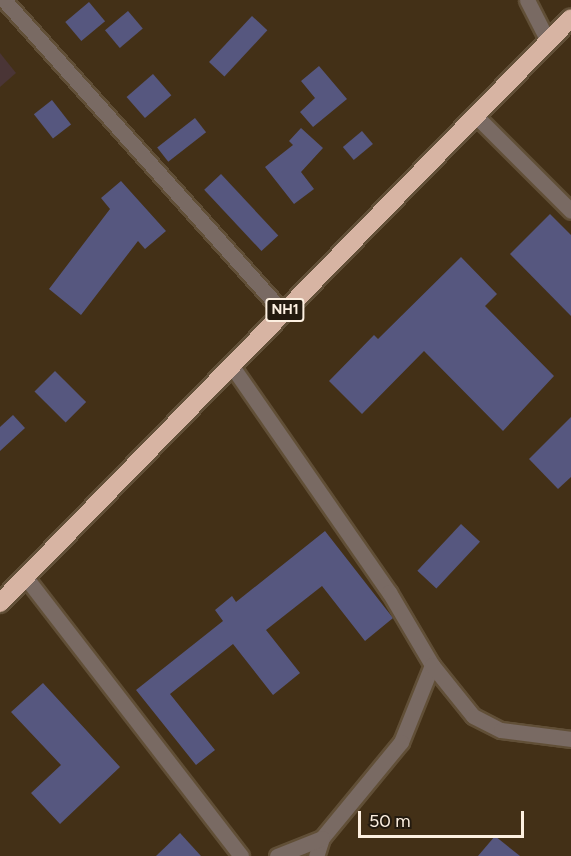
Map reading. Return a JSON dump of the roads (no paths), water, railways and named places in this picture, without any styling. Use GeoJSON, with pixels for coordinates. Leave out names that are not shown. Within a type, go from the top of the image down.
{"type":"FeatureCollection","features":[{"type":"Feature","properties":{"kind":"highway","name":"NH1"},"geometry":{"type":"LineString","coordinates":[[0,603],[27,579],[231,365],[571,18]]}},
{"type":"Feature","properties":{"kind":"street"},"geometry":{"type":"LineString","coordinates":[[4,0],[283,312]]}},
{"type":"Feature","properties":{"kind":"street"},"geometry":{"type":"LineString","coordinates":[[527,0],[548,41]]}},
{"type":"Feature","properties":{"kind":"street"},"geometry":{"type":"LineString","coordinates":[[476,116],[571,211]]}},
{"type":"Feature","properties":{"kind":"street"},"geometry":{"type":"LineString","coordinates":[[231,365],[389,592],[432,664],[473,716],[501,730],[571,739]]}},
{"type":"Feature","properties":{"kind":"street"},"geometry":{"type":"LineString","coordinates":[[27,579],[241,856]]}},
{"type":"Feature","properties":{"kind":"street"},"geometry":{"type":"LineString","coordinates":[[316,856],[322,838],[401,742],[432,664]]}},
{"type":"Feature","properties":{"kind":"street"},"geometry":{"type":"LineString","coordinates":[[277,856],[322,838]]}}]}
